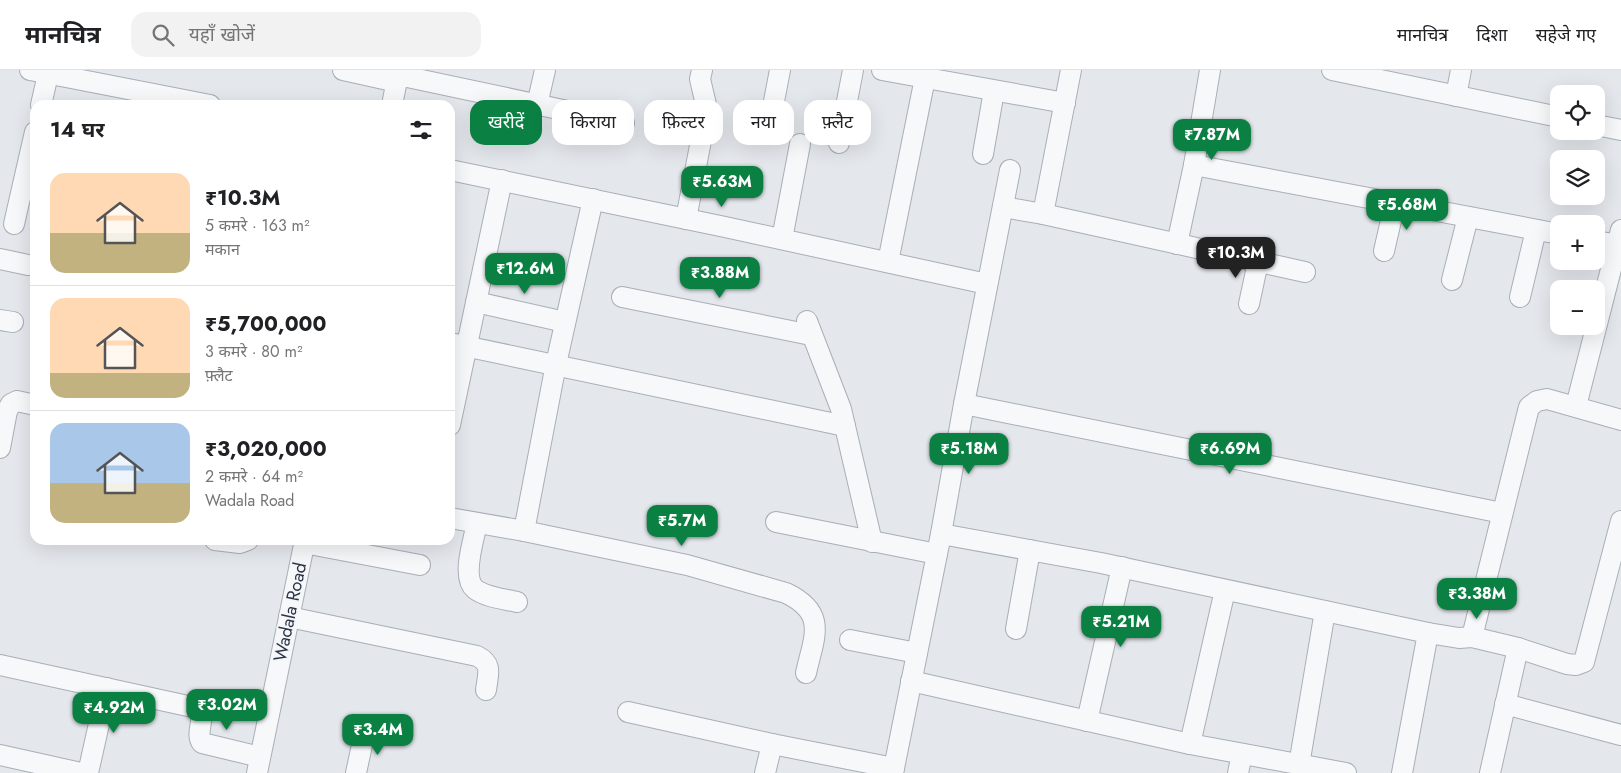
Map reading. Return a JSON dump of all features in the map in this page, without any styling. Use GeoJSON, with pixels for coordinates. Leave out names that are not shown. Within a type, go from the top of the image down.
{"type":"FeatureCollection","features":[{"type":"Feature","properties":{"kind":"street"},"geometry":{"type":"LineString","coordinates":[[343,70],[398,76],[513,100]]}},
{"type":"Feature","properties":{"kind":"street"},"geometry":{"type":"LineString","coordinates":[[538,100],[545,70]]}},
{"type":"Feature","properties":{"kind":"street"},"geometry":{"type":"LineString","coordinates":[[686,219],[707,109],[700,79],[702,70]]}},
{"type":"Feature","properties":{"kind":"street"},"geometry":{"type":"LineString","coordinates":[[774,100],[780,70]]}},
{"type":"Feature","properties":{"kind":"street"},"geometry":{"type":"LineString","coordinates":[[847,100],[853,70]]}},
{"type":"Feature","properties":{"kind":"street"},"geometry":{"type":"LineString","coordinates":[[882,70],[1065,103]]}},
{"type":"Feature","properties":{"kind":"street"},"geometry":{"type":"LineString","coordinates":[[1043,214],[1071,70]]}},
{"type":"Feature","properties":{"kind":"street"},"geometry":{"type":"LineString","coordinates":[[1177,244],[1194,165],[1210,70]]}},
{"type":"Feature","properties":{"kind":"street"},"geometry":{"type":"LineString","coordinates":[[1334,70],[1550,115]]}},
{"type":"Feature","properties":{"kind":"street"},"geometry":{"type":"LineString","coordinates":[[1456,96],[1461,70]]}},
{"type":"Feature","properties":{"kind":"street"},"geometry":{"type":"LineString","coordinates":[[41,100],[42,71],[185,100]]}},
{"type":"Feature","properties":{"kind":"street"},"geometry":{"type":"LineString","coordinates":[[393,100],[398,76]]}},
{"type":"Feature","properties":{"kind":"street"},"geometry":{"type":"LineString","coordinates":[[888,262],[925,78]]}},
{"type":"Feature","properties":{"kind":"street"},"geometry":{"type":"LineString","coordinates":[[983,154],[994,90]]}},
{"type":"Feature","properties":{"kind":"street"},"geometry":{"type":"LineString","coordinates":[[1605,127],[1621,130]]}},
{"type":"Feature","properties":{"kind":"street"},"geometry":{"type":"LineString","coordinates":[[782,239],[800,144]]}},
{"type":"Feature","properties":{"kind":"street"},"geometry":{"type":"LineString","coordinates":[[14,224],[30,154]]}},
{"type":"Feature","properties":{"kind":"street"},"geometry":{"type":"LineString","coordinates":[[1194,165],[1550,232]]}},
{"type":"Feature","properties":{"kind":"street"},"geometry":{"type":"LineString","coordinates":[[628,712],[893,771],[941,534],[964,404],[1010,170]]}},
{"type":"Feature","properties":{"kind":"street"},"geometry":{"type":"LineString","coordinates":[[455,171],[987,284]]}},
{"type":"Feature","properties":{"kind":"street"},"geometry":{"type":"LineString","coordinates":[[455,374],[458,344],[476,302],[502,180]]}},
{"type":"Feature","properties":{"kind":"street"},"geometry":{"type":"LineString","coordinates":[[524,531],[556,364],[592,199]]}},
{"type":"Feature","properties":{"kind":"street"},"geometry":{"type":"LineString","coordinates":[[1384,251],[1395,203]]}},
{"type":"Feature","properties":{"kind":"street"},"geometry":{"type":"LineString","coordinates":[[1003,207],[1043,214],[1305,272]]}},
{"type":"Feature","properties":{"kind":"street"},"geometry":{"type":"LineString","coordinates":[[1452,280],[1468,217]]}},
{"type":"Feature","properties":{"kind":"street"},"geometry":{"type":"LineString","coordinates":[[1520,297],[1536,230]]}},
{"type":"Feature","properties":{"kind":"street"},"geometry":{"type":"LineString","coordinates":[[1576,406],[1619,238],[1605,240]]}},
{"type":"Feature","properties":{"kind":"street"},"geometry":{"type":"LineString","coordinates":[[0,259],[28,264]]}},
{"type":"Feature","properties":{"kind":"street"},"geometry":{"type":"LineString","coordinates":[[1249,304],[1258,262]]}},
{"type":"Feature","properties":{"kind":"street"},"geometry":{"type":"LineString","coordinates":[[622,297],[809,328],[841,409],[872,542]]}},
{"type":"Feature","properties":{"kind":"street"},"geometry":{"type":"LineString","coordinates":[[476,302],[566,322]]}},
{"type":"Feature","properties":{"kind":"street"},"geometry":{"type":"LineString","coordinates":[[458,344],[845,426]]}},
{"type":"Feature","properties":{"kind":"street"},"geometry":{"type":"LineString","coordinates":[[1472,637],[1529,407],[1537,401],[1547,400],[1576,406],[1621,420]]}},
{"type":"Feature","properties":{"kind":"street"},"geometry":{"type":"LineString","coordinates":[[0,448],[7,411],[11,404],[16,401],[30,404]]}},
{"type":"Feature","properties":{"kind":"street"},"geometry":{"type":"LineString","coordinates":[[964,404],[1502,513]]}},
{"type":"Feature","properties":{"kind":"street"},"geometry":{"type":"LineString","coordinates":[[455,519],[524,531],[687,565],[786,593],[806,606],[814,616],[816,626],[806,673]]}},
{"type":"Feature","properties":{"kind":"street"},"geometry":{"type":"LineString","coordinates":[[941,534],[1122,567],[1428,633],[1459,638],[1472,637],[1518,648],[1566,664],[1576,665],[1584,662],[1587,654],[1621,521]]}},
{"type":"Feature","properties":{"kind":"street"},"geometry":{"type":"LineString","coordinates":[[776,522],[937,554]]}},
{"type":"Feature","properties":{"kind":"street"},"geometry":{"type":"LineString","coordinates":[[477,523],[468,574],[473,588],[517,602]]}},
{"type":"Feature","properties":{"kind":"street","name":"Wadala Road"},"geometry":{"type":"LineString","coordinates":[[259,765],[304,545]]}},
{"type":"Feature","properties":{"kind":"street"},"geometry":{"type":"LineString","coordinates":[[325,545],[420,564]]}},
{"type":"Feature","properties":{"kind":"street"},"geometry":{"type":"LineString","coordinates":[[1016,629],[1030,550]]}},
{"type":"Feature","properties":{"kind":"street"},"geometry":{"type":"LineString","coordinates":[[1087,721],[1122,567]]}},
{"type":"Feature","properties":{"kind":"street"},"geometry":{"type":"LineString","coordinates":[[1190,744],[1225,590]]}},
{"type":"Feature","properties":{"kind":"street"},"geometry":{"type":"LineString","coordinates":[[1300,765],[1324,611]]}},
{"type":"Feature","properties":{"kind":"street"},"geometry":{"type":"LineString","coordinates":[[289,617],[477,656],[486,660],[488,665],[486,690]]}},
{"type":"Feature","properties":{"kind":"street"},"geometry":{"type":"LineString","coordinates":[[1402,773],[1428,633]]}},
{"type":"Feature","properties":{"kind":"street"},"geometry":{"type":"LineString","coordinates":[[850,640],[917,653]]}},
{"type":"Feature","properties":{"kind":"street"},"geometry":{"type":"LineString","coordinates":[[1490,773],[1518,648]]}},
{"type":"Feature","properties":{"kind":"street"},"geometry":{"type":"LineString","coordinates":[[0,665],[197,708],[202,713],[199,736],[202,743],[259,765]]}},
{"type":"Feature","properties":{"kind":"street"},"geometry":{"type":"LineString","coordinates":[[911,681],[1190,744],[1240,763],[1300,765],[1346,773]]}},
{"type":"Feature","properties":{"kind":"street"},"geometry":{"type":"LineString","coordinates":[[88,773],[107,688]]}},
{"type":"Feature","properties":{"kind":"street"},"geometry":{"type":"LineString","coordinates":[[1505,704],[1621,735]]}},
{"type":"Feature","properties":{"kind":"street"},"geometry":{"type":"LineString","coordinates":[[356,773],[365,731]]}},
{"type":"Feature","properties":{"kind":"street"},"geometry":{"type":"LineString","coordinates":[[765,773],[772,744]]}},
{"type":"Feature","properties":{"kind":"street"},"geometry":{"type":"LineString","coordinates":[[0,755],[81,773]]}}]}
